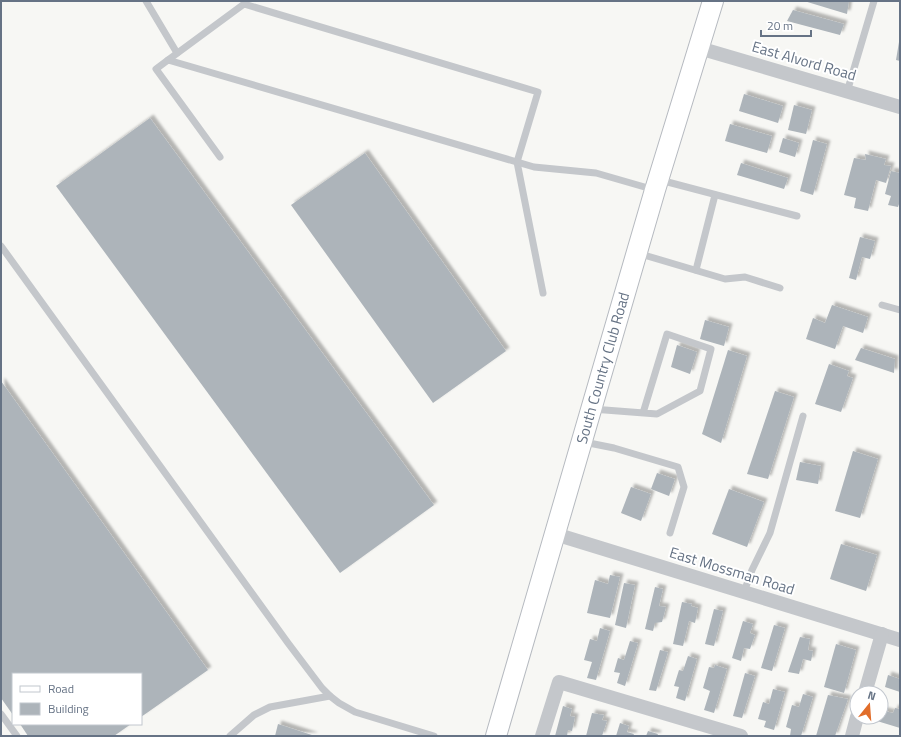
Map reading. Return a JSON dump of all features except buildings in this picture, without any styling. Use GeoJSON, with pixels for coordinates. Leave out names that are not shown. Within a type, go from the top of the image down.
{"type":"FeatureCollection","features":[{"type":"Feature","properties":{"kind":"street","name":"South Country Club Road"},"geometry":{"type":"LineString","coordinates":[[496,736],[656,185],[713,1]]}},
{"type":"Feature","properties":{"kind":"street","name":"East Alvord Road"},"geometry":{"type":"LineString","coordinates":[[699,48],[900,107]]}},
{"type":"Feature","properties":{"kind":"street","name":"East Mossman Road"},"geometry":{"type":"LineString","coordinates":[[555,534],[900,640]]}},
{"type":"Feature","properties":{"kind":"street"},"geometry":{"type":"LineString","coordinates":[[867,685],[882,634]]}},
{"type":"Feature","properties":{"kind":"street"},"geometry":{"type":"LineString","coordinates":[[542,736],[559,682],[741,736]]}},
{"type":"Feature","properties":{"kind":"street"},"geometry":{"type":"LineString","coordinates":[[852,736],[855,725]]}},
{"type":"Feature","properties":{"kind":"lane"},"geometry":{"type":"LineString","coordinates":[[146,1],[177,53]]}},
{"type":"Feature","properties":{"kind":"lane"},"geometry":{"type":"LineString","coordinates":[[847,92],[874,1]]}},
{"type":"Feature","properties":{"kind":"lane"},"geometry":{"type":"LineString","coordinates":[[220,157],[156,69],[244,4],[538,92],[517,162],[543,293]]}},
{"type":"Feature","properties":{"kind":"lane"},"geometry":{"type":"LineString","coordinates":[[168,60],[534,167],[596,173],[656,185],[694,189],[797,216]]}},
{"type":"Feature","properties":{"kind":"lane"},"geometry":{"type":"LineString","coordinates":[[696,270],[715,195]]}},
{"type":"Feature","properties":{"kind":"lane"},"geometry":{"type":"LineString","coordinates":[[1,246],[322,688],[339,703],[355,712],[434,736]]}},
{"type":"Feature","properties":{"kind":"lane"},"geometry":{"type":"LineString","coordinates":[[637,253],[725,279],[745,277],[780,288]]}},
{"type":"Feature","properties":{"kind":"lane"},"geometry":{"type":"LineString","coordinates":[[882,305],[900,310]]}},
{"type":"Feature","properties":{"kind":"lane"},"geometry":{"type":"LineString","coordinates":[[592,409],[643,413],[657,414],[700,391],[711,349],[667,334],[643,413]]}},
{"type":"Feature","properties":{"kind":"lane"},"geometry":{"type":"LineString","coordinates":[[744,592],[752,570],[770,533],[803,416]]}},
{"type":"Feature","properties":{"kind":"lane"},"geometry":{"type":"LineString","coordinates":[[581,441],[614,448],[678,467],[684,487],[670,533]]}},
{"type":"Feature","properties":{"kind":"lane"},"geometry":{"type":"LineString","coordinates":[[230,736],[254,715],[270,707],[330,696]]}},
{"type":"Feature","properties":{"kind":"lane"},"geometry":{"type":"LineString","coordinates":[[1,714],[17,736]]}}]}
